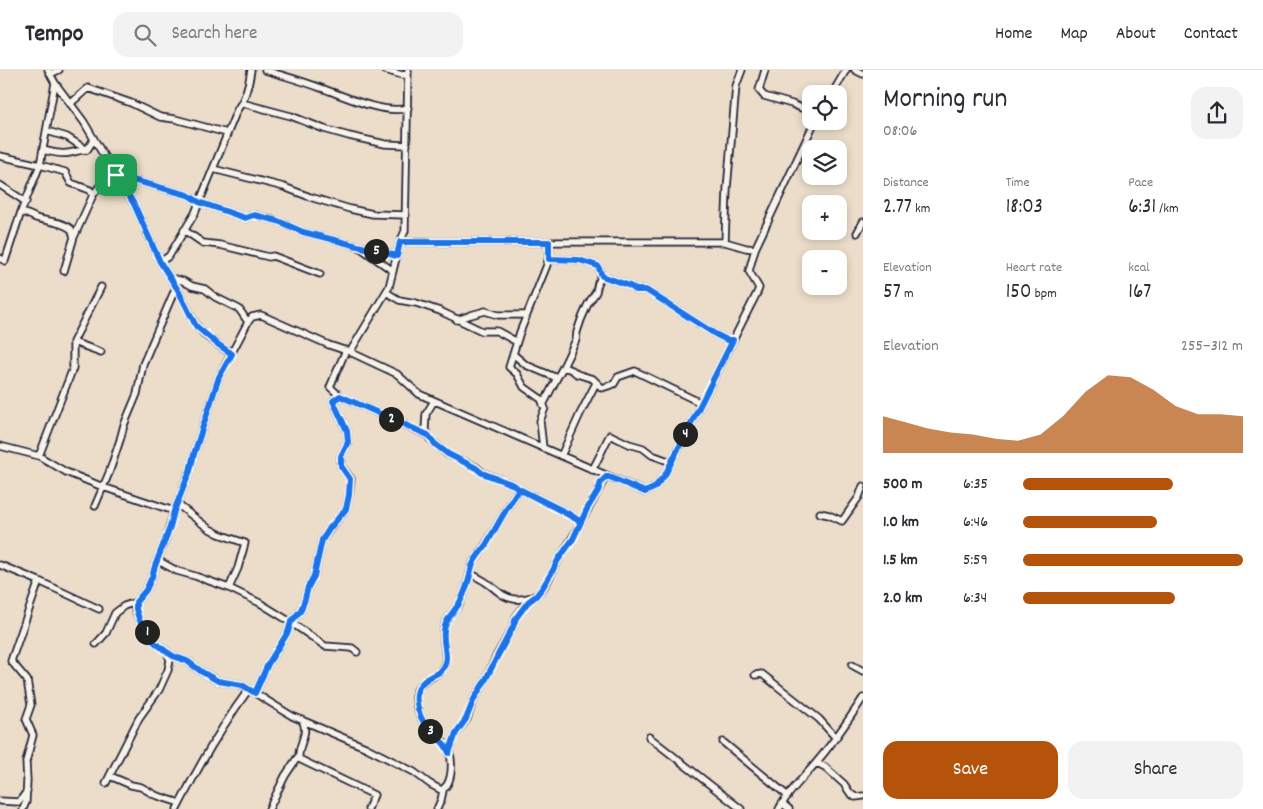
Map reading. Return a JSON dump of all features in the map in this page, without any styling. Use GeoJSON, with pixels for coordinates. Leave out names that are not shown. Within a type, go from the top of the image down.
{"type":"FeatureCollection","features":[{"type":"Feature","properties":{"kind":"street"},"geometry":{"type":"LineString","coordinates":[[59,70],[49,72],[84,122],[134,204],[160,262],[176,286],[196,326],[210,339],[232,354]]}},
{"type":"Feature","properties":{"kind":"street"},"geometry":{"type":"LineString","coordinates":[[160,262],[169,256],[195,213],[227,133],[242,103],[249,85],[251,70]]}},
{"type":"Feature","properties":{"kind":"street"},"geometry":{"type":"LineString","coordinates":[[265,70],[320,87],[368,105],[400,110],[408,108]]}},
{"type":"Feature","properties":{"kind":"street"},"geometry":{"type":"LineString","coordinates":[[385,70],[402,75],[408,72],[405,231],[400,242],[386,292],[348,351],[330,387],[340,396],[428,435]]}},
{"type":"Feature","properties":{"kind":"street"},"geometry":{"type":"LineString","coordinates":[[725,242],[727,190],[736,86],[742,70]]}},
{"type":"Feature","properties":{"kind":"street"},"geometry":{"type":"LineString","coordinates":[[765,70],[759,90],[764,96],[802,108]]}},
{"type":"Feature","properties":{"kind":"street"},"geometry":{"type":"LineString","coordinates":[[837,85],[846,70]]}},
{"type":"Feature","properties":{"kind":"street"},"geometry":{"type":"LineString","coordinates":[[856,70],[863,74]]}},
{"type":"Feature","properties":{"kind":"street"},"geometry":{"type":"LineString","coordinates":[[0,258],[5,261],[21,212],[40,165],[55,83]]}},
{"type":"Feature","properties":{"kind":"street"},"geometry":{"type":"LineString","coordinates":[[70,104],[88,88],[160,117],[176,119],[227,133]]}},
{"type":"Feature","properties":{"kind":"street"},"geometry":{"type":"LineString","coordinates":[[242,103],[291,116],[324,129],[350,136],[385,144],[407,145]]}},
{"type":"Feature","properties":{"kind":"street"},"geometry":{"type":"LineString","coordinates":[[96,644],[106,633],[115,613],[124,606],[136,602],[146,590],[190,471],[219,377],[252,317],[261,315],[329,345],[348,351],[397,374],[419,394],[592,470],[645,492],[654,488],[665,475],[759,288],[749,271],[755,249],[811,130]]}},
{"type":"Feature","properties":{"kind":"street"},"geometry":{"type":"LineString","coordinates":[[47,131],[67,138],[87,150]]}},
{"type":"Feature","properties":{"kind":"street"},"geometry":{"type":"LineString","coordinates":[[87,150],[94,139]]}},
{"type":"Feature","properties":{"kind":"street"},"geometry":{"type":"LineString","coordinates":[[43,150],[69,153],[87,150]]}},
{"type":"Feature","properties":{"kind":"street"},"geometry":{"type":"LineString","coordinates":[[0,156],[65,172],[69,176],[71,183],[90,190],[94,195]]}},
{"type":"Feature","properties":{"kind":"street"},"geometry":{"type":"LineString","coordinates":[[213,169],[275,184],[350,209],[373,214],[406,215]]}},
{"type":"Feature","properties":{"kind":"street"},"geometry":{"type":"LineString","coordinates":[[64,271],[74,237],[94,195],[99,187],[114,173]]}},
{"type":"Feature","properties":{"kind":"street"},"geometry":{"type":"LineString","coordinates":[[114,173],[188,195],[199,202],[245,218],[254,215],[278,221],[303,232],[397,256]]}},
{"type":"Feature","properties":{"kind":"street"},"geometry":{"type":"LineString","coordinates":[[0,185],[26,202]]}},
{"type":"Feature","properties":{"kind":"street"},"geometry":{"type":"LineString","coordinates":[[21,212],[67,225],[74,237]]}},
{"type":"Feature","properties":{"kind":"street"},"geometry":{"type":"LineString","coordinates":[[857,233],[863,222]]}},
{"type":"Feature","properties":{"kind":"street"},"geometry":{"type":"LineString","coordinates":[[184,230],[203,243],[273,256],[320,274]]}},
{"type":"Feature","properties":{"kind":"street"},"geometry":{"type":"LineString","coordinates":[[400,242],[725,242],[755,249]]}},
{"type":"Feature","properties":{"kind":"street"},"geometry":{"type":"LineString","coordinates":[[544,405],[541,399],[524,387],[517,374],[509,367],[549,259],[549,242]]}},
{"type":"Feature","properties":{"kind":"street"},"geometry":{"type":"LineString","coordinates":[[358,246],[393,271]]}},
{"type":"Feature","properties":{"kind":"street"},"geometry":{"type":"LineString","coordinates":[[549,259],[579,260],[598,266],[602,276],[636,290],[646,290],[715,334],[727,340],[733,340]]}},
{"type":"Feature","properties":{"kind":"street"},"geometry":{"type":"LineString","coordinates":[[544,448],[540,421],[545,408],[544,405],[576,340],[581,320],[602,276]]}},
{"type":"Feature","properties":{"kind":"street"},"geometry":{"type":"LineString","coordinates":[[170,278],[205,289],[215,297],[239,309],[248,322]]}},
{"type":"Feature","properties":{"kind":"street"},"geometry":{"type":"LineString","coordinates":[[95,506],[137,394],[143,364],[176,286]]}},
{"type":"Feature","properties":{"kind":"street"},"geometry":{"type":"LineString","coordinates":[[39,456],[73,368],[73,342],[101,287]]}},
{"type":"Feature","properties":{"kind":"street"},"geometry":{"type":"LineString","coordinates":[[386,292],[399,300],[416,303],[440,311],[482,330],[497,331],[517,342]]}},
{"type":"Feature","properties":{"kind":"street"},"geometry":{"type":"LineString","coordinates":[[457,320],[485,311],[498,315],[527,315]]}},
{"type":"Feature","properties":{"kind":"street"},"geometry":{"type":"LineString","coordinates":[[73,342],[101,352]]}},
{"type":"Feature","properties":{"kind":"street"},"geometry":{"type":"LineString","coordinates":[[513,354],[526,365],[557,378]]}},
{"type":"Feature","properties":{"kind":"street"},"geometry":{"type":"LineString","coordinates":[[563,368],[593,378],[602,388],[614,384],[618,377],[634,372],[701,402]]}},
{"type":"Feature","properties":{"kind":"street"},"geometry":{"type":"LineString","coordinates":[[560,456],[596,383]]}},
{"type":"Feature","properties":{"kind":"street"},"geometry":{"type":"LineString","coordinates":[[255,693],[268,664],[288,632],[291,622],[301,610],[308,587],[314,576],[322,540],[346,509],[350,479],[341,466],[341,456],[348,442],[347,431],[333,401],[340,396]]}},
{"type":"Feature","properties":{"kind":"street"},"geometry":{"type":"LineString","coordinates":[[434,401],[426,414],[425,430],[435,444],[448,454],[482,473],[514,485],[581,522]]}},
{"type":"Feature","properties":{"kind":"street"},"geometry":{"type":"LineString","coordinates":[[592,470],[610,435],[671,462]]}},
{"type":"Feature","properties":{"kind":"street"},"geometry":{"type":"LineString","coordinates":[[0,446],[39,456],[66,472],[103,487],[174,511]]}},
{"type":"Feature","properties":{"kind":"street"},"geometry":{"type":"LineString","coordinates":[[449,753],[456,733],[466,719],[474,699],[516,618],[543,587],[558,560],[573,539],[601,482],[607,476]]}},
{"type":"Feature","properties":{"kind":"street"},"geometry":{"type":"LineString","coordinates":[[820,513],[830,515],[842,521],[863,486]]}},
{"type":"Feature","properties":{"kind":"street"},"geometry":{"type":"LineString","coordinates":[[437,809],[442,791],[448,784],[451,764],[446,744],[430,731],[420,716],[416,693],[421,685],[430,677],[440,672],[445,666],[443,631],[446,622],[459,605],[472,565],[519,489]]}},
{"type":"Feature","properties":{"kind":"street"},"geometry":{"type":"LineString","coordinates":[[177,504],[208,528],[245,543],[238,568],[229,588]]}},
{"type":"Feature","properties":{"kind":"street"},"geometry":{"type":"LineString","coordinates":[[157,560],[177,572],[229,588],[260,603],[325,646],[352,648],[357,652]]}},
{"type":"Feature","properties":{"kind":"street"},"geometry":{"type":"LineString","coordinates":[[0,565],[99,609]]}},
{"type":"Feature","properties":{"kind":"street"},"geometry":{"type":"LineString","coordinates":[[470,573],[487,582],[504,596],[513,599],[536,596]]}},
{"type":"Feature","properties":{"kind":"street"},"geometry":{"type":"LineString","coordinates":[[22,809],[26,802],[27,791],[26,762],[33,735],[26,719],[31,705],[27,680],[11,661],[39,581]]}},
{"type":"Feature","properties":{"kind":"street"},"geometry":{"type":"LineString","coordinates":[[136,602],[139,619],[145,631],[153,641],[173,656],[187,661],[218,681],[242,685],[292,716],[365,747],[414,772],[442,791]]}},
{"type":"Feature","properties":{"kind":"street"},"geometry":{"type":"LineString","coordinates":[[106,783],[139,718],[159,690],[168,670],[170,660],[167,652]]}},
{"type":"Feature","properties":{"kind":"street"},"geometry":{"type":"LineString","coordinates":[[852,665],[863,672]]}},
{"type":"Feature","properties":{"kind":"street"},"geometry":{"type":"LineString","coordinates":[[755,675],[762,674],[819,718],[836,738]]}},
{"type":"Feature","properties":{"kind":"street"},"geometry":{"type":"LineString","coordinates":[[177,809],[200,763],[229,716],[248,690]]}},
{"type":"Feature","properties":{"kind":"street"},"geometry":{"type":"LineString","coordinates":[[789,809],[780,806],[817,763],[863,698]]}},
{"type":"Feature","properties":{"kind":"street"},"geometry":{"type":"LineString","coordinates":[[299,759],[298,751],[305,732],[305,725],[302,720]]}},
{"type":"Feature","properties":{"kind":"street"},"geometry":{"type":"LineString","coordinates":[[649,737],[742,809]]}},
{"type":"Feature","properties":{"kind":"street"},"geometry":{"type":"LineString","coordinates":[[723,742],[788,796]]}},
{"type":"Feature","properties":{"kind":"street"},"geometry":{"type":"LineString","coordinates":[[269,809],[285,776],[297,758],[299,759]]}},
{"type":"Feature","properties":{"kind":"street"},"geometry":{"type":"LineString","coordinates":[[299,759],[374,795],[368,809]]}},
{"type":"Feature","properties":{"kind":"street"},"geometry":{"type":"LineString","coordinates":[[817,763],[832,773],[855,797],[863,796]]}},
{"type":"Feature","properties":{"kind":"street"},"geometry":{"type":"LineString","coordinates":[[110,776],[141,787],[155,795],[180,803]]}},
{"type":"Feature","properties":{"kind":"street"},"geometry":{"type":"LineString","coordinates":[[0,801],[19,802],[27,791]]}},
{"type":"Feature","properties":{"kind":"route"},"geometry":{"type":"LineString","coordinates":[[116,175],[113,171],[129,179],[188,195],[199,202],[245,218],[254,215],[278,221],[303,232],[397,256],[400,242],[549,242],[549,259],[579,260],[598,266],[602,276],[636,290],[646,290],[715,334],[727,340],[733,340],[665,475],[654,488],[645,492],[607,476],[601,482],[581,522],[519,489],[472,565],[459,605],[446,622],[443,631],[445,666],[440,672],[430,677],[421,685],[416,693],[417,706],[424,724],[446,744],[449,753],[456,733],[466,719],[474,699],[516,618],[543,587],[558,560],[573,539],[581,522],[569,514],[519,489],[514,485],[482,473],[448,454],[435,444],[428,435],[340,396],[333,401],[347,431],[348,442],[341,456],[341,466],[350,479],[346,509],[322,540],[314,576],[308,587],[301,610],[291,622],[288,632],[268,664],[255,693],[242,685],[218,681],[187,661],[173,656],[164,650],[145,631],[139,619],[136,602],[146,590],[152,577],[174,511],[190,471],[219,377],[232,354],[196,326],[188,307],[160,262],[134,204],[116,175]]}}]}
